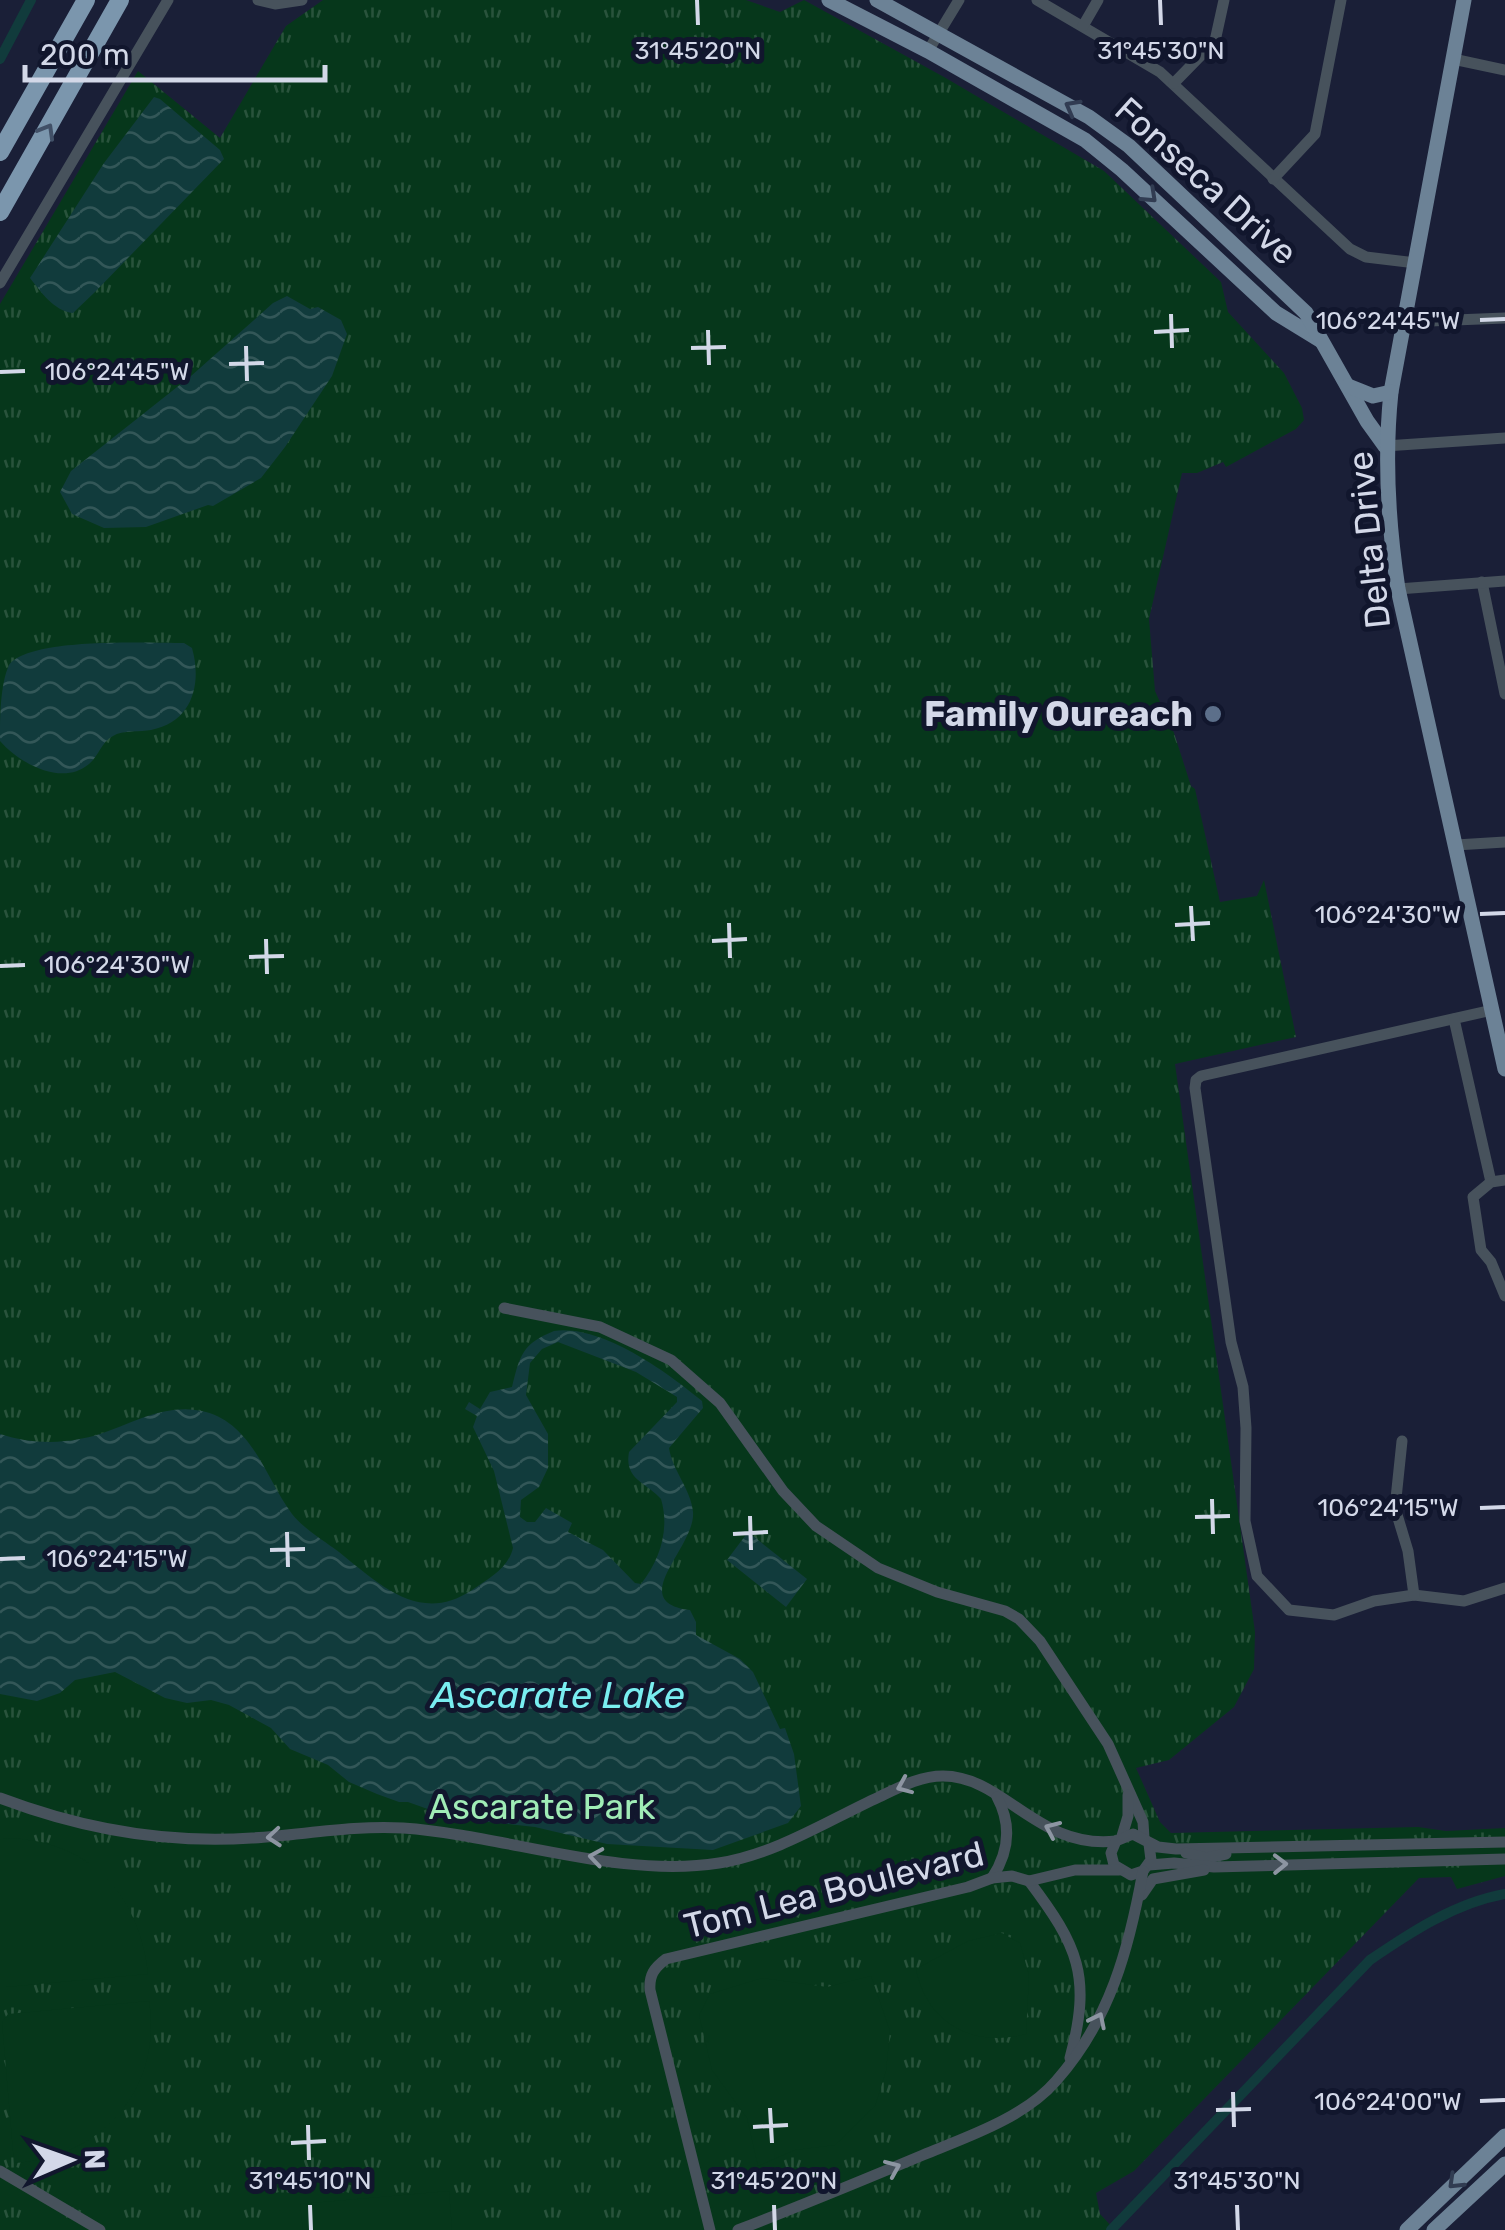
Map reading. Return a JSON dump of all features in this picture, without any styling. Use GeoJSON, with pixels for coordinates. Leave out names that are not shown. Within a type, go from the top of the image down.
{"type":"FeatureCollection","features":[{"type":"Feature","properties":{"kind":"highway"},"geometry":{"type":"LineString","coordinates":[[0,152],[66,39],[83,0]]}},
{"type":"Feature","properties":{"kind":"highway"},"geometry":{"type":"LineString","coordinates":[[0,212],[124,0]]}},
{"type":"Feature","properties":{"kind":"main road","name":"Fonseca Drive"},"geometry":{"type":"LineString","coordinates":[[829,0],[1085,140],[1276,313],[1320,340]]}},
{"type":"Feature","properties":{"kind":"main road","name":"Fonseca Drive"},"geometry":{"type":"LineString","coordinates":[[876,0],[1089,117],[1119,138],[1306,313],[1385,446]]}},
{"type":"Feature","properties":{"kind":"main road","name":"Delta Drive"},"geometry":{"type":"LineString","coordinates":[[1464,0],[1391,392],[1385,446],[1398,590],[1505,1069]]}},
{"type":"Feature","properties":{"kind":"main road"},"geometry":{"type":"LineString","coordinates":[[1347,385],[1373,396],[1391,392]]}},
{"type":"Feature","properties":{"kind":"main road"},"geometry":{"type":"LineString","coordinates":[[1407,2230],[1505,2136]]}},
{"type":"Feature","properties":{"kind":"main road"},"geometry":{"type":"LineString","coordinates":[[1434,2230],[1505,2164]]}},
{"type":"Feature","properties":{"kind":"street"},"geometry":{"type":"LineString","coordinates":[[0,283],[168,0]]}},
{"type":"Feature","properties":{"kind":"street"},"geometry":{"type":"LineString","coordinates":[[258,0],[285,4],[302,0]]}},
{"type":"Feature","properties":{"kind":"street"},"geometry":{"type":"LineString","coordinates":[[928,51],[960,0]]}},
{"type":"Feature","properties":{"kind":"street"},"geometry":{"type":"LineString","coordinates":[[1036,0],[1136,56],[1174,84],[1357,254],[1416,263]]}},
{"type":"Feature","properties":{"kind":"street"},"geometry":{"type":"LineString","coordinates":[[1083,26],[1098,0]]}},
{"type":"Feature","properties":{"kind":"street"},"geometry":{"type":"LineString","coordinates":[[1174,84],[1214,41],[1224,0]]}},
{"type":"Feature","properties":{"kind":"street"},"geometry":{"type":"LineString","coordinates":[[1274,179],[1317,129],[1341,0]]}},
{"type":"Feature","properties":{"kind":"street"},"geometry":{"type":"LineString","coordinates":[[1453,59],[1505,70]]}},
{"type":"Feature","properties":{"kind":"street"},"geometry":{"type":"LineString","coordinates":[[1405,322],[1505,318]]}},
{"type":"Feature","properties":{"kind":"street"},"geometry":{"type":"LineString","coordinates":[[1385,446],[1505,438]]}},
{"type":"Feature","properties":{"kind":"street"},"geometry":{"type":"LineString","coordinates":[[1398,590],[1505,581]]}},
{"type":"Feature","properties":{"kind":"street"},"geometry":{"type":"LineString","coordinates":[[1482,582],[1505,694]]}},
{"type":"Feature","properties":{"kind":"street"},"geometry":{"type":"LineString","coordinates":[[1456,845],[1505,842]]}},
{"type":"Feature","properties":{"kind":"street"},"geometry":{"type":"LineString","coordinates":[[1492,1010],[1201,1076],[1194,1088],[1231,1342],[1243,1387],[1244,1521],[1257,1576],[1289,1610],[1334,1616],[1374,1601],[1414,1595],[1464,1601],[1505,1588]]}},
{"type":"Feature","properties":{"kind":"street"},"geometry":{"type":"LineString","coordinates":[[1454,1019],[1491,1182]]}},
{"type":"Feature","properties":{"kind":"street"},"geometry":{"type":"LineString","coordinates":[[1505,1180],[1491,1182],[1472,1197],[1480,1250],[1498,1261],[1505,1296]]}},
{"type":"Feature","properties":{"kind":"street"},"geometry":{"type":"LineString","coordinates":[[504,1308],[600,1327],[671,1360],[720,1403],[783,1491],[816,1526],[878,1568],[937,1592],[1005,1610],[1019,1619],[1040,1641],[1108,1744],[1143,1822],[1152,1855],[1112,1993],[1089,2038],[1038,2098],[1001,2120],[738,2230]]}},
{"type":"Feature","properties":{"kind":"street"},"geometry":{"type":"LineString","coordinates":[[1402,1441],[1395,1508],[1408,1550],[1414,1595]]}},
{"type":"Feature","properties":{"kind":"street"},"geometry":{"type":"LineString","coordinates":[[0,1798],[107,1830],[159,1839],[249,1839],[403,1828],[640,1864],[685,1866],[757,1853],[929,1776],[961,1778],[1081,1840],[1133,1834],[1176,1849],[1242,1850],[1505,1842]]}},
{"type":"Feature","properties":{"kind":"street"},"geometry":{"type":"LineString","coordinates":[[1128,1790],[1128,1816],[1112,1859],[1119,1870],[1130,1874],[1174,1863],[1214,1867],[1505,1860]]}},
{"type":"Feature","properties":{"kind":"street"},"geometry":{"type":"LineString","coordinates":[[992,1878],[1001,1865],[1007,1838],[1007,1822],[995,1795]]}},
{"type":"Feature","properties":{"kind":"street"},"geometry":{"type":"LineString","coordinates":[[1143,1822],[1161,1841],[1176,1849]]}},
{"type":"Feature","properties":{"kind":"street"},"geometry":{"type":"LineString","coordinates":[[1424,1844],[1424,1862]]}},
{"type":"Feature","properties":{"kind":"street"},"geometry":{"type":"LineString","coordinates":[[1316,1847],[1316,1863]]}},
{"type":"Feature","properties":{"kind":"street"},"geometry":{"type":"LineString","coordinates":[[1137,1908],[1153,1880],[1214,1867]]}},
{"type":"Feature","properties":{"kind":"street","name":"Tom Lea Boulevard"},"geometry":{"type":"LineString","coordinates":[[710,2230],[650,1990],[651,1974],[656,1967],[666,1960],[992,1878],[1012,1876],[1028,1880],[1075,1870],[1119,1870]]}},
{"type":"Feature","properties":{"kind":"street"},"geometry":{"type":"LineString","coordinates":[[1028,1880],[1062,1925],[1077,1957],[1080,2008],[1067,2066]]}},
{"type":"Feature","properties":{"kind":"street"},"geometry":{"type":"LineString","coordinates":[[0,2170],[100,2230]]}},
{"type":"Feature","properties":{"kind":"green space","name":"Ascarate Park"},"geometry":{"type":"Polygon","coordinates":[[[323,0],[746,0],[780,12],[804,0],[1104,171],[1221,282],[1228,312],[1284,373],[1302,408],[1304,420],[1296,429],[1226,467],[1223,462],[1197,473],[1182,473],[1149,619],[1155,691],[1195,789],[1220,902],[1257,896],[1264,880],[1296,1037],[1175,1064],[1255,1632],[1254,1669],[1234,1707],[1169,1760],[1136,1768],[1160,1822],[1171,1833],[1505,1828],[1505,1876],[1457,1889],[1451,1877],[1419,1878],[1134,2171],[1096,2193],[1100,2214],[1115,2230],[0,2230],[0,304],[138,71],[220,138],[286,26],[323,0]]]}},
{"type":"Feature","properties":{"kind":"green space"},"geometry":{"type":"Polygon","coordinates":[[[0,1838],[58,1847],[102,1874],[120,1894],[133,1918],[148,1974],[6,1987],[0,1982],[0,1838]]]}},
{"type":"Feature","properties":{"kind":"green space"},"geometry":{"type":"Polygon","coordinates":[[[1002,1933],[1020,1943],[1029,1975],[1026,2034],[971,2034],[955,2027],[930,2004],[916,1969],[968,1941],[1002,1933]]]}},
{"type":"Feature","properties":{"kind":"green space"},"geometry":{"type":"Polygon","coordinates":[[[871,1976],[890,2031],[886,2071],[875,2106],[835,2145],[795,2150],[758,2166],[747,2118],[712,2070],[699,2015],[710,1994],[762,1978],[827,1987],[871,1976]]]}},
{"type":"Feature","properties":{"kind":"green space"},"geometry":{"type":"Polygon","coordinates":[[[149,2001],[151,2033],[146,2063],[135,2090],[119,2113],[99,2133],[74,2148],[14,2163],[2,2022],[8,2014],[149,2001]]]}},
{"type":"Feature","properties":{"kind":"green space"},"geometry":{"type":"Polygon","coordinates":[[[449,2191],[452,2230],[303,2230],[300,2204],[449,2191]]]}},
{"type":"Feature","properties":{"kind":"water"},"geometry":{"type":"Polygon","coordinates":[[[154,97],[220,150],[224,159],[73,313],[60,309],[30,278],[104,163],[154,97]]]}},
{"type":"Feature","properties":{"kind":"water"},"geometry":{"type":"Polygon","coordinates":[[[287,296],[341,320],[347,334],[332,376],[261,478],[213,506],[146,527],[104,528],[72,514],[60,492],[71,471],[191,376],[273,303],[287,296]]]}},
{"type":"Feature","properties":{"kind":"water"},"geometry":{"type":"Polygon","coordinates":[[[184,643],[192,648],[195,661],[194,687],[185,710],[165,726],[117,734],[89,764],[66,773],[29,764],[0,741],[4,682],[9,665],[21,656],[64,646],[184,643]]]}},
{"type":"Feature","properties":{"kind":"water","name":"Ascarate Lake"},"geometry":{"type":"Polygon","coordinates":[[[554,1331],[572,1331],[612,1342],[652,1364],[702,1401],[703,1408],[669,1448],[693,1512],[685,1541],[663,1585],[663,1596],[671,1605],[690,1610],[696,1622],[696,1635],[740,1659],[753,1672],[780,1729],[785,1728],[794,1754],[801,1806],[788,1823],[713,1850],[607,1844],[535,1827],[453,1818],[399,1802],[349,1782],[328,1765],[290,1749],[271,1728],[229,1705],[211,1700],[187,1703],[165,1698],[115,1672],[75,1680],[60,1693],[37,1701],[0,1694],[0,1434],[42,1442],[70,1441],[169,1411],[206,1412],[236,1428],[292,1514],[308,1530],[401,1596],[418,1602],[453,1600],[497,1573],[513,1548],[494,1471],[473,1427],[477,1416],[465,1409],[469,1402],[480,1409],[490,1392],[512,1387],[524,1352],[554,1331]],[[558,1342],[542,1349],[530,1363],[526,1395],[548,1434],[548,1468],[539,1487],[521,1500],[520,1517],[535,1522],[546,1508],[572,1523],[568,1532],[603,1550],[635,1583],[641,1584],[662,1544],[664,1510],[661,1499],[633,1475],[629,1452],[677,1402],[677,1397],[636,1372],[558,1342]]]}},
{"type":"Feature","properties":{"kind":"water"},"geometry":{"type":"Polygon","coordinates":[[[748,1532],[807,1579],[786,1607],[727,1560],[748,1532]]]}},
{"type":"Feature","properties":{"kind":"waterway"},"geometry":{"type":"LineString","coordinates":[[0,59],[31,0]]}},
{"type":"Feature","properties":{"kind":"waterway"},"geometry":{"type":"LineString","coordinates":[[1111,2230],[1370,1960],[1451,1911],[1505,1894]]}},
{"type":"Feature","properties":{"kind":"place","name":"Family Oureach"},"geometry":{"type":"Point","coordinates":[1213,714]}}]}
